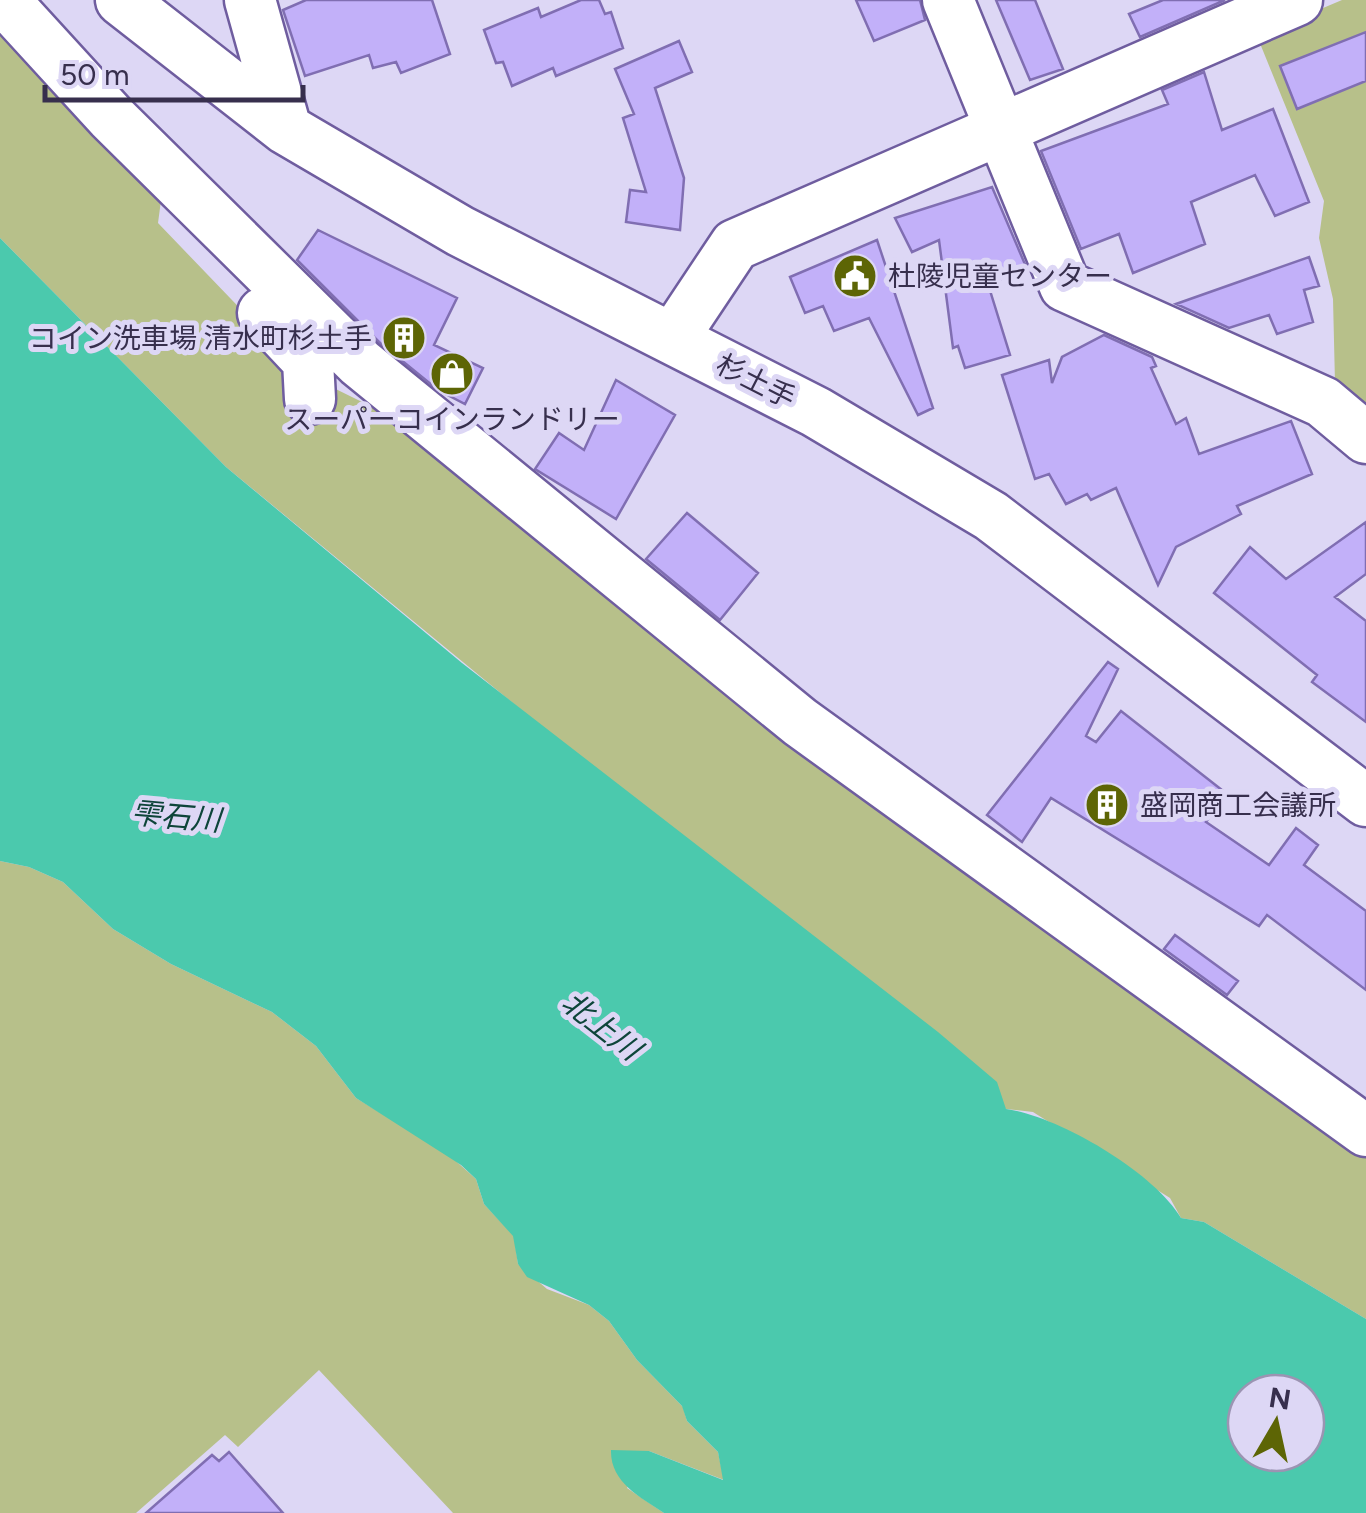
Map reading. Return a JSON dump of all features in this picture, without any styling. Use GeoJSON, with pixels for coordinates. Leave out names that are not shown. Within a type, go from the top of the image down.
{"type":"FeatureCollection","features":[{"type":"Feature","properties":{"kind":"street"},"geometry":{"type":"LineString","coordinates":[[4,0],[183,188],[360,363],[800,722],[1366,1130]]}},
{"type":"Feature","properties":{"kind":"street","name":"杉土手"},"geometry":{"type":"LineString","coordinates":[[121,0],[286,129],[460,231],[816,412],[991,516],[1366,801]]}},
{"type":"Feature","properties":{"kind":"street"},"geometry":{"type":"LineString","coordinates":[[250,0],[286,129]]}},
{"type":"Feature","properties":{"kind":"street"},"geometry":{"type":"LineString","coordinates":[[948,0],[1064,286],[1324,402],[1366,438]]}},
{"type":"Feature","properties":{"kind":"street"},"geometry":{"type":"LineString","coordinates":[[673,338],[735,244],[1297,0]]}},
{"type":"Feature","properties":{"kind":"street"},"geometry":{"type":"LineString","coordinates":[[183,188],[178,225],[308,360],[310,399]]}},
{"type":"Feature","properties":{"kind":"shaded area"},"geometry":{"type":"Polygon","coordinates":[[[1342,0],[1366,0],[1366,414],[1335,383],[1333,299],[1319,238],[1324,201],[1257,36],[1342,0]]]}},
{"type":"Feature","properties":{"kind":"shaded area"},"geometry":{"type":"Polygon","coordinates":[[[0,19],[162,193],[158,223],[301,372],[409,425],[1366,1150],[1366,1319],[1204,1222],[1181,1218],[1170,1198],[1033,1112],[1006,1109],[226,467],[0,238],[0,19]]]}},
{"type":"Feature","properties":{"kind":"shaded area"},"geometry":{"type":"Polygon","coordinates":[[[0,861],[29,867],[63,882],[113,929],[171,964],[272,1012],[316,1046],[356,1098],[448,1154],[476,1179],[484,1204],[514,1236],[518,1264],[547,1289],[589,1305],[609,1321],[637,1360],[683,1407],[687,1421],[718,1452],[724,1480],[649,1451],[627,1488],[664,1513],[453,1513],[319,1370],[238,1447],[225,1435],[136,1513],[0,1513],[0,861]]]}},
{"type":"Feature","properties":{"kind":"water"},"geometry":{"type":"Polygon","coordinates":[[[0,238],[226,467],[462,663],[938,1032],[997,1082],[1006,1109],[1051,1123],[1103,1149],[1150,1183],[1181,1218],[1204,1222],[1366,1319],[1366,1513],[664,1513],[621,1480],[611,1450],[649,1451],[723,1480],[718,1452],[687,1421],[682,1406],[637,1360],[609,1321],[589,1305],[527,1277],[518,1264],[513,1236],[484,1204],[476,1179],[461,1165],[356,1098],[316,1046],[272,1012],[171,964],[113,929],[63,882],[29,867],[0,861],[0,238]]]}},
{"type":"Feature","properties":{"kind":"building"},"geometry":{"type":"Polygon","coordinates":[[[306,0],[432,0],[450,54],[401,73],[396,62],[373,68],[369,55],[305,76],[283,10],[306,0]]]}},
{"type":"Feature","properties":{"kind":"building"},"geometry":{"type":"Polygon","coordinates":[[[581,0],[599,0],[605,14],[611,12],[623,48],[556,76],[553,68],[512,86],[503,62],[496,63],[484,30],[538,8],[541,17],[581,0]]]}},
{"type":"Feature","properties":{"kind":"building"},"geometry":{"type":"Polygon","coordinates":[[[856,0],[920,0],[925,20],[874,41],[856,0]]]}},
{"type":"Feature","properties":{"kind":"building"},"geometry":{"type":"Polygon","coordinates":[[[996,0],[1035,0],[1063,69],[1030,80],[996,0]]]}},
{"type":"Feature","properties":{"kind":"building"},"geometry":{"type":"Polygon","coordinates":[[[1163,0],[1225,0],[1140,37],[1129,14],[1163,0]]]}},
{"type":"Feature","properties":{"kind":"building"},"geometry":{"type":"Polygon","coordinates":[[[1366,32],[1366,81],[1297,109],[1280,66],[1366,32]]]}},
{"type":"Feature","properties":{"kind":"building"},"geometry":{"type":"Polygon","coordinates":[[[679,41],[692,72],[655,88],[684,178],[680,230],[626,222],[630,190],[646,192],[623,118],[634,114],[615,69],[679,41]]]}},
{"type":"Feature","properties":{"kind":"building"},"geometry":{"type":"Polygon","coordinates":[[[1204,72],[1222,130],[1273,109],[1309,202],[1275,216],[1255,175],[1191,202],[1205,244],[1133,273],[1119,234],[1081,249],[1041,151],[1168,104],[1162,90],[1204,72]]]}},
{"type":"Feature","properties":{"kind":"building"},"geometry":{"type":"Polygon","coordinates":[[[992,187],[1027,269],[988,284],[1010,355],[965,368],[958,346],[953,348],[939,240],[912,252],[895,218],[992,187]]]}},
{"type":"Feature","properties":{"kind":"building","name":"コイン洗車場 清水町杉土手"},"geometry":{"type":"Polygon","coordinates":[[[318,230],[457,298],[434,345],[483,368],[465,404],[438,390],[379,342],[297,260],[318,230]]]}},
{"type":"Feature","properties":{"kind":"building"},"geometry":{"type":"Polygon","coordinates":[[[877,240],[933,408],[918,415],[869,318],[834,331],[823,306],[805,313],[790,277],[877,240]]]}},
{"type":"Feature","properties":{"kind":"building"},"geometry":{"type":"Polygon","coordinates":[[[1309,257],[1319,286],[1304,290],[1313,322],[1277,334],[1269,315],[1229,328],[1176,304],[1309,257]]]}},
{"type":"Feature","properties":{"kind":"building"},"geometry":{"type":"Polygon","coordinates":[[[1104,335],[1152,357],[1156,366],[1151,368],[1176,424],[1186,418],[1199,454],[1291,421],[1312,474],[1237,506],[1241,514],[1176,547],[1158,585],[1116,488],[1091,500],[1087,494],[1066,504],[1049,474],[1035,479],[1002,375],[1049,360],[1052,383],[1062,357],[1104,335]]]}},
{"type":"Feature","properties":{"kind":"building"},"geometry":{"type":"Polygon","coordinates":[[[616,380],[675,415],[616,519],[535,469],[559,433],[584,450],[616,380]]]}},
{"type":"Feature","properties":{"kind":"building"},"geometry":{"type":"Polygon","coordinates":[[[687,513],[758,573],[720,620],[646,559],[687,513]]]}},
{"type":"Feature","properties":{"kind":"building"},"geometry":{"type":"Polygon","coordinates":[[[1366,522],[1366,574],[1335,597],[1366,621],[1366,722],[1312,682],[1317,675],[1214,593],[1250,547],[1286,579],[1366,522]]]}},
{"type":"Feature","properties":{"kind":"building"},"geometry":{"type":"Polygon","coordinates":[[[1108,662],[1118,669],[1086,736],[1096,742],[1121,711],[1227,794],[1206,822],[1269,865],[1296,828],[1318,845],[1304,865],[1366,911],[1366,990],[1267,915],[1259,926],[1051,798],[1022,842],[987,815],[1108,662]]]}},
{"type":"Feature","properties":{"kind":"building"},"geometry":{"type":"Polygon","coordinates":[[[1175,935],[1238,981],[1227,995],[1164,949],[1175,935]]]}},
{"type":"Feature","properties":{"kind":"building"},"geometry":{"type":"Polygon","coordinates":[[[229,1452],[283,1513],[146,1513],[212,1455],[219,1461],[229,1452]]]}},
{"type":"Feature","properties":{"kind":"place","name":"杜陵児童センター"},"geometry":{"type":"Point","coordinates":[855,276]}},
{"type":"Feature","properties":{"kind":"place","name":"コイン洗車場 清水町杉土手"},"geometry":{"type":"Point","coordinates":[404,338]}},
{"type":"Feature","properties":{"kind":"place","name":"スーパーコインランドリー"},"geometry":{"type":"Point","coordinates":[452,374]}},
{"type":"Feature","properties":{"kind":"place","name":"盛岡商工会議所"},"geometry":{"type":"Point","coordinates":[1107,805]}},
{"type":"Feature","properties":{"kind":"water label","name":"雫石川"},"geometry":{"type":"Point","coordinates":[176,817]}},
{"type":"Feature","properties":{"kind":"water label","name":"北上川"},"geometry":{"type":"Point","coordinates":[601,1026]}}]}
